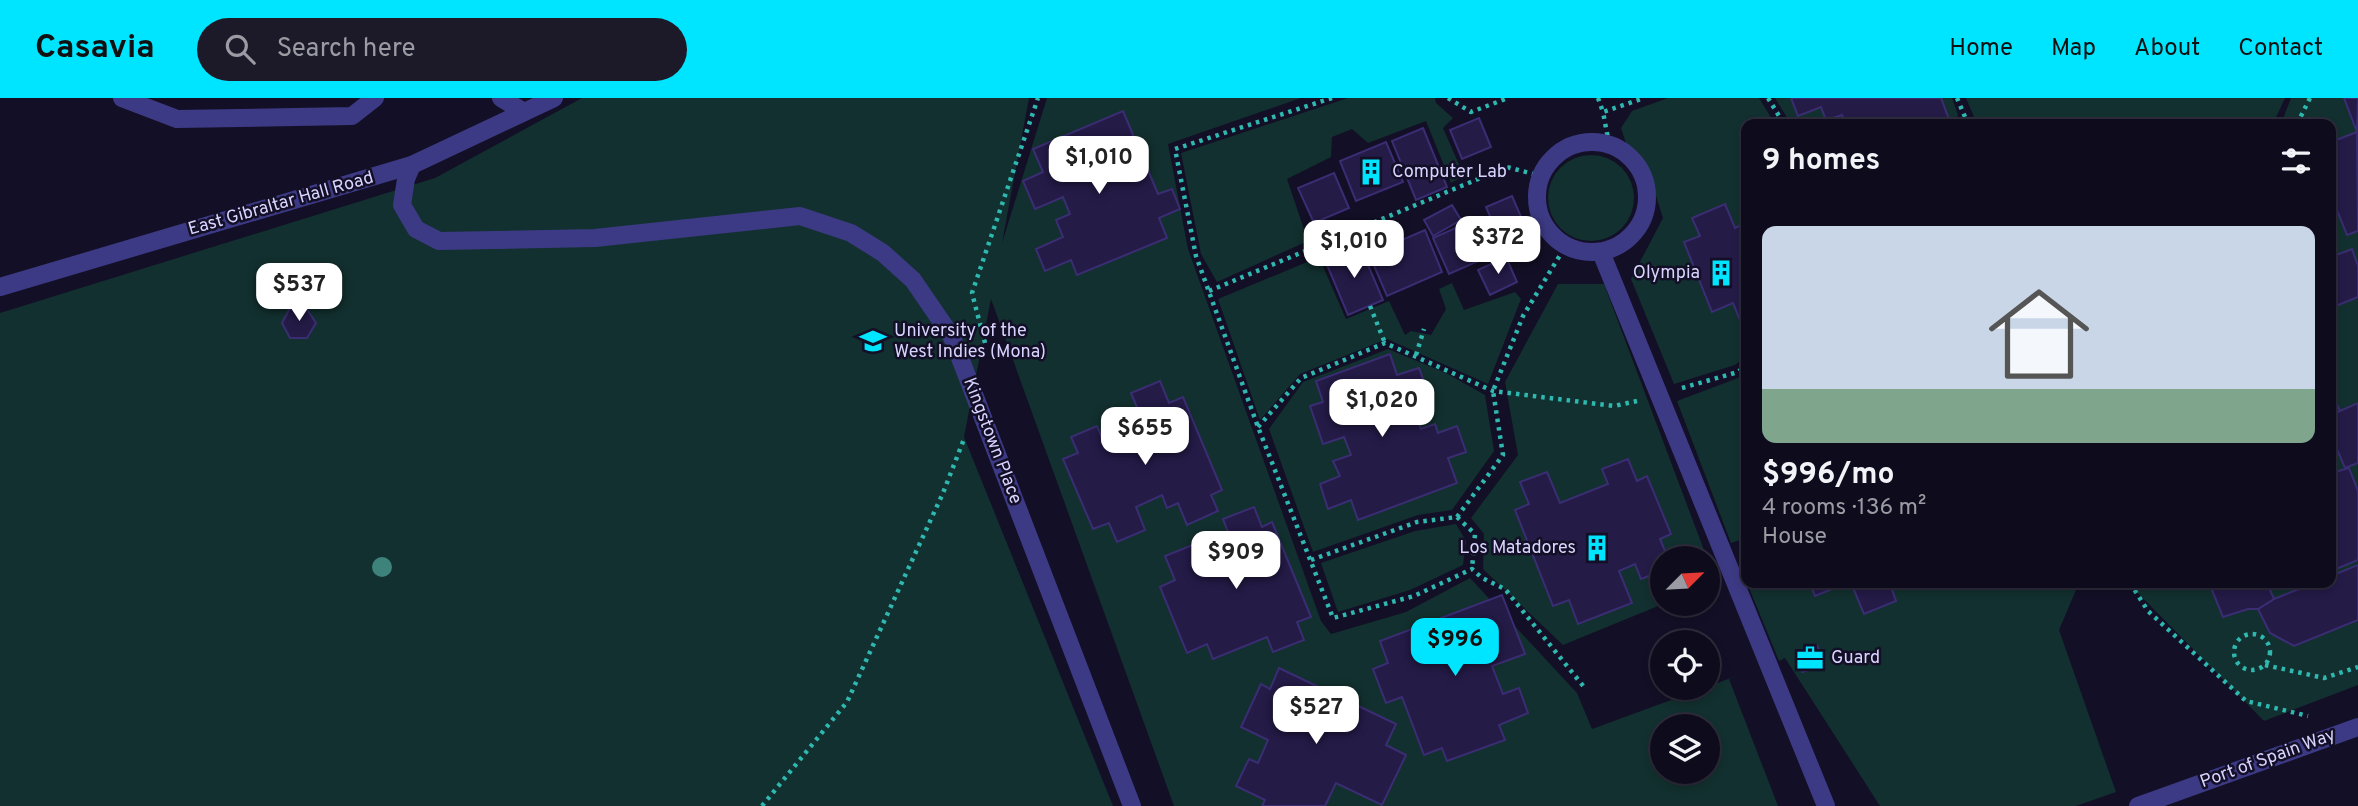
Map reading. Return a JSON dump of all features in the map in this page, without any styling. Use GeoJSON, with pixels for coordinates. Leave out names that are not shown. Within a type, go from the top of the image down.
{"type":"FeatureCollection","features":[{"type":"Feature","properties":{"kind":"street"},"geometry":{"type":"LineString","coordinates":[[122,98],[177,119],[352,116],[375,98]]}},
{"type":"Feature","properties":{"kind":"street"},"geometry":{"type":"LineString","coordinates":[[501,98],[524,112]]}},
{"type":"Feature","properties":{"kind":"street","name":"East Gibraltar Hall Road"},"geometry":{"type":"LineString","coordinates":[[0,287],[412,165],[554,98]]}},
{"type":"Feature","properties":{"kind":"street"},"geometry":{"type":"LineString","coordinates":[[1591,141],[1609,144],[1625,152],[1638,166],[1646,183],[1647,201],[1643,219],[1633,234],[1619,246],[1601,252],[1583,252],[1565,247],[1551,235],[1541,220],[1536,202],[1541,176],[1556,153],[1573,144],[1591,141]]}},
{"type":"Feature","properties":{"kind":"street","name":"Kingstown Place"},"geometry":{"type":"LineString","coordinates":[[412,165],[405,179],[402,205],[416,229],[439,241],[595,237],[800,216],[851,233],[883,253],[913,280],[952,337],[1132,806]]}},
{"type":"Feature","properties":{"kind":"street"},"geometry":{"type":"LineString","coordinates":[[1601,252],[1826,806]]}},
{"type":"Feature","properties":{"kind":"street","name":"Port of Spain Way"},"geometry":{"type":"LineString","coordinates":[[2138,806],[2358,727]]}},
{"type":"Feature","properties":{"kind":"path"},"geometry":{"type":"LineString","coordinates":[[988,352],[972,293],[1038,98]]}},
{"type":"Feature","properties":{"kind":"path"},"geometry":{"type":"LineString","coordinates":[[1332,98],[1175,149],[1195,253],[1258,427],[1333,618],[1414,596],[1472,569]]}},
{"type":"Feature","properties":{"kind":"path"},"geometry":{"type":"LineString","coordinates":[[1448,98],[1471,112],[1508,98]]}},
{"type":"Feature","properties":{"kind":"path"},"geometry":{"type":"LineString","coordinates":[[1598,98],[1609,144]]}},
{"type":"Feature","properties":{"kind":"path"},"geometry":{"type":"LineString","coordinates":[[1603,112],[1644,98]]}},
{"type":"Feature","properties":{"kind":"path"},"geometry":{"type":"LineString","coordinates":[[1768,98],[1781,119]]}},
{"type":"Feature","properties":{"kind":"path"},"geometry":{"type":"LineString","coordinates":[[1957,98],[1966,119]]}},
{"type":"Feature","properties":{"kind":"path"},"geometry":{"type":"LineString","coordinates":[[2300,119],[2310,98]]}},
{"type":"Feature","properties":{"kind":"path"},"geometry":{"type":"LineString","coordinates":[[1209,291],[1507,167],[1541,176]]}},
{"type":"Feature","properties":{"kind":"path"},"geometry":{"type":"LineString","coordinates":[[1311,560],[1418,522],[1457,517],[1503,455],[1493,391],[1523,316],[1565,247]]}},
{"type":"Feature","properties":{"kind":"path"},"geometry":{"type":"LineString","coordinates":[[1370,306],[1385,343]]}},
{"type":"Feature","properties":{"kind":"path"},"geometry":{"type":"LineString","coordinates":[[1416,355],[1424,329]]}},
{"type":"Feature","properties":{"kind":"path"},"geometry":{"type":"LineString","coordinates":[[1258,427],[1301,378],[1385,343],[1493,391],[1614,406],[1660,396],[1741,369]]}},
{"type":"Feature","properties":{"kind":"path"},"geometry":{"type":"LineString","coordinates":[[762,806],[847,702],[943,493],[977,402]]}},
{"type":"Feature","properties":{"kind":"path"},"geometry":{"type":"LineString","coordinates":[[1457,517],[1475,534],[1472,569]]}},
{"type":"Feature","properties":{"kind":"path"},"geometry":{"type":"LineString","coordinates":[[1472,569],[1482,578],[1505,589],[1584,687]]}},
{"type":"Feature","properties":{"kind":"path"},"geometry":{"type":"LineString","coordinates":[[2133,588],[2148,611],[2246,701],[2307,717],[2320,712]]}},
{"type":"Feature","properties":{"kind":"path"},"geometry":{"type":"LineString","coordinates":[[2265,665],[2271,650],[2266,640],[2258,635],[2248,635],[2238,641],[2234,656],[2239,666],[2249,670],[2265,665],[2324,678],[2358,667]]}},
{"type":"Feature","properties":{"kind":"green space","name":"University of the West Indies (Mona)"},"geometry":{"type":"Polygon","coordinates":[[[582,98],[1029,98],[1002,243],[1047,98],[1301,98],[1168,144],[1188,249],[1321,621],[1331,634],[1406,612],[1470,578],[1577,693],[1592,729],[1671,700],[1720,700],[1720,682],[1750,671],[1729,679],[1778,806],[1174,806],[991,299],[964,437],[1113,806],[0,806],[0,313],[435,178],[582,98]]]}},
{"type":"Feature","properties":{"kind":"green space"},"geometry":{"type":"Polygon","coordinates":[[[1348,98],[1435,98],[1436,103],[1453,118],[1443,128],[1464,176],[1451,183],[1426,121],[1368,143],[1352,129],[1332,137],[1331,157],[1287,179],[1308,241],[1217,282],[1201,254],[1181,153],[1348,98]]]}},
{"type":"Feature","properties":{"kind":"green space"},"geometry":{"type":"Polygon","coordinates":[[[1668,98],[1759,98],[1772,119],[1741,119],[1741,360],[1735,365],[1674,384],[1631,279],[1663,218],[1645,161],[1626,143],[1621,128],[1632,111],[1668,98]]]}},
{"type":"Feature","properties":{"kind":"green space"},"geometry":{"type":"Polygon","coordinates":[[[1775,98],[1952,98],[1958,115],[1957,119],[1788,119],[1775,98]]]}},
{"type":"Feature","properties":{"kind":"green space"},"geometry":{"type":"Polygon","coordinates":[[[1966,98],[2285,98],[2275,119],[1975,119],[1966,98]]]}},
{"type":"Feature","properties":{"kind":"green space"},"geometry":{"type":"Polygon","coordinates":[[[2291,98],[2358,98],[2358,685],[2264,721],[2133,588],[2336,588],[2336,119],[2283,119],[2291,98]]]}},
{"type":"Feature","properties":{"kind":"green space"},"geometry":{"type":"Polygon","coordinates":[[[1591,155],[1615,162],[1627,174],[1634,198],[1627,222],[1615,234],[1591,241],[1567,234],[1555,222],[1548,198],[1555,174],[1567,162],[1591,155]]]}},
{"type":"Feature","properties":{"kind":"green space"},"geometry":{"type":"Polygon","coordinates":[[[1319,257],[1346,319],[1389,301],[1405,335],[1411,331],[1431,335],[1446,309],[1439,289],[1452,283],[1464,310],[1515,292],[1521,299],[1488,384],[1387,339],[1300,374],[1260,420],[1218,299],[1319,257]]]}},
{"type":"Feature","properties":{"kind":"green space"},"geometry":{"type":"Polygon","coordinates":[[[1558,284],[1604,284],[1702,546],[1650,546],[1650,609],[1563,645],[1483,569],[1484,534],[1471,518],[1518,455],[1505,382],[1558,284]]]}},
{"type":"Feature","properties":{"kind":"green space"},"geometry":{"type":"Polygon","coordinates":[[[1388,349],[1446,373],[1485,395],[1494,451],[1452,510],[1418,515],[1313,552],[1269,429],[1303,382],[1388,349]]]}},
{"type":"Feature","properties":{"kind":"green space"},"geometry":{"type":"Polygon","coordinates":[[[1741,377],[1741,540],[1731,543],[1677,401],[1741,377]]]}},
{"type":"Feature","properties":{"kind":"green space"},"geometry":{"type":"Polygon","coordinates":[[[1456,524],[1466,541],[1463,565],[1410,590],[1338,612],[1321,563],[1415,531],[1456,524]]]}},
{"type":"Feature","properties":{"kind":"green space"},"geometry":{"type":"Polygon","coordinates":[[[1749,588],[2077,588],[2059,630],[2116,792],[2076,806],[1880,806],[1785,658],[1779,661],[1749,588]]]}},
{"type":"Feature","properties":{"kind":"building"},"geometry":{"type":"Polygon","coordinates":[[[1791,98],[1941,98],[1949,119],[1844,119],[1842,115],[1826,119],[1821,107],[1798,116],[1791,98]]]}},
{"type":"Feature","properties":{"kind":"building"},"geometry":{"type":"Polygon","coordinates":[[[2344,98],[2358,98],[2357,132],[2344,98]]]}},
{"type":"Feature","properties":{"kind":"building"},"geometry":{"type":"Polygon","coordinates":[[[1123,111],[1158,194],[1172,189],[1180,209],[1159,218],[1167,238],[1077,275],[1071,260],[1045,271],[1036,249],[1063,237],[1056,220],[1070,214],[1063,197],[1035,209],[1023,181],[1043,172],[1033,149],[1123,111]]]}},
{"type":"Feature","properties":{"kind":"building"},"geometry":{"type":"Polygon","coordinates":[[[1479,118],[1491,147],[1462,159],[1450,130],[1479,118]]]}},
{"type":"Feature","properties":{"kind":"building"},"geometry":{"type":"Polygon","coordinates":[[[1423,128],[1447,187],[1416,200],[1392,141],[1423,128]]]}},
{"type":"Feature","properties":{"kind":"building"},"geometry":{"type":"Polygon","coordinates":[[[2357,132],[2358,231],[2347,235],[2336,208],[2336,140],[2357,132]]]}},
{"type":"Feature","properties":{"kind":"building","name":"Computer Lab"},"geometry":{"type":"Polygon","coordinates":[[[1386,142],[1403,182],[1356,201],[1340,161],[1386,142]]]}},
{"type":"Feature","properties":{"kind":"building"},"geometry":{"type":"Polygon","coordinates":[[[1334,173],[1349,208],[1314,223],[1298,188],[1334,173]]]}},
{"type":"Feature","properties":{"kind":"building"},"geometry":{"type":"Polygon","coordinates":[[[1512,196],[1534,247],[1508,258],[1486,207],[1512,196]]]}},
{"type":"Feature","properties":{"kind":"building","name":"Olympia"},"geometry":{"type":"Polygon","coordinates":[[[1725,204],[1735,228],[1741,225],[1740,320],[1733,303],[1712,312],[1684,242],[1700,236],[1692,218],[1725,204]]]}},
{"type":"Feature","properties":{"kind":"building"},"geometry":{"type":"Polygon","coordinates":[[[1452,205],[1461,220],[1433,236],[1424,220],[1452,205]]]}},
{"type":"Feature","properties":{"kind":"building"},"geometry":{"type":"Polygon","coordinates":[[[1476,219],[1492,255],[1449,274],[1433,238],[1476,219]]]}},
{"type":"Feature","properties":{"kind":"building"},"geometry":{"type":"Polygon","coordinates":[[[1425,230],[1442,272],[1387,296],[1369,254],[1425,230]]]}},
{"type":"Feature","properties":{"kind":"building"},"geometry":{"type":"Polygon","coordinates":[[[1360,246],[1383,300],[1348,315],[1325,260],[1360,246]]]}},
{"type":"Feature","properties":{"kind":"building"},"geometry":{"type":"Polygon","coordinates":[[[2352,249],[2358,266],[2358,297],[2336,306],[2336,255],[2352,249]]]}},
{"type":"Feature","properties":{"kind":"building"},"geometry":{"type":"Polygon","coordinates":[[[1506,257],[1517,282],[1490,295],[1478,270],[1506,257]]]}},
{"type":"Feature","properties":{"kind":"building"},"geometry":{"type":"Polygon","coordinates":[[[290,308],[306,308],[316,323],[307,338],[290,338],[282,323],[290,308]]]}},
{"type":"Feature","properties":{"kind":"building"},"geometry":{"type":"Polygon","coordinates":[[[1390,354],[1397,375],[1419,368],[1426,387],[1408,393],[1421,429],[1435,424],[1438,433],[1457,426],[1466,452],[1448,458],[1457,483],[1358,520],[1351,500],[1328,509],[1320,484],[1340,476],[1333,461],[1351,455],[1344,437],[1323,444],[1310,406],[1323,402],[1316,381],[1390,354]]]}},
{"type":"Feature","properties":{"kind":"building"},"geometry":{"type":"Polygon","coordinates":[[[1160,381],[1169,403],[1183,397],[1222,490],[1211,495],[1218,511],[1187,525],[1178,503],[1167,508],[1162,495],[1136,507],[1145,530],[1117,542],[1109,523],[1093,529],[1063,459],[1078,453],[1071,437],[1097,426],[1107,450],[1134,439],[1127,422],[1141,417],[1131,393],[1160,381]]]}},
{"type":"Feature","properties":{"kind":"building"},"geometry":{"type":"Polygon","coordinates":[[[2358,403],[2358,463],[2345,468],[2336,447],[2336,413],[2358,403]]]}},
{"type":"Feature","properties":{"kind":"building","name":"Los Matadores"},"geometry":{"type":"Polygon","coordinates":[[[1628,459],[1637,481],[1647,476],[1671,534],[1660,539],[1663,546],[1650,546],[1650,576],[1641,579],[1635,564],[1619,571],[1632,603],[1578,624],[1569,600],[1553,606],[1515,510],[1529,504],[1520,482],[1547,472],[1560,503],[1608,484],[1602,469],[1628,459]]]}},
{"type":"Feature","properties":{"kind":"building"},"geometry":{"type":"Polygon","coordinates":[[[2349,468],[2358,491],[2358,560],[2336,569],[2336,472],[2349,468]]]}},
{"type":"Feature","properties":{"kind":"building"},"geometry":{"type":"Polygon","coordinates":[[[1254,507],[1262,527],[1272,522],[1311,617],[1297,622],[1304,640],[1273,652],[1267,637],[1213,659],[1207,644],[1187,653],[1160,587],[1175,580],[1165,556],[1205,540],[1210,554],[1233,545],[1223,519],[1254,507]]]}},
{"type":"Feature","properties":{"kind":"building"},"geometry":{"type":"Polygon","coordinates":[[[2358,565],[2358,620],[2294,646],[2270,633],[2258,609],[2302,588],[2336,588],[2336,574],[2358,565]]]}},
{"type":"Feature","properties":{"kind":"building"},"geometry":{"type":"Polygon","coordinates":[[[1812,588],[1835,588],[1815,596],[1812,588]]]}},
{"type":"Feature","properties":{"kind":"building"},"geometry":{"type":"Polygon","coordinates":[[[1853,588],[1891,588],[1896,601],[1864,614],[1853,588]]]}},
{"type":"Feature","properties":{"kind":"building"},"geometry":{"type":"Polygon","coordinates":[[[2211,588],[2269,588],[2274,599],[2258,609],[2248,609],[2223,617],[2211,588]]]}},
{"type":"Feature","properties":{"kind":"building"},"geometry":{"type":"Polygon","coordinates":[[[1502,595],[1525,654],[1492,666],[1503,694],[1519,688],[1528,713],[1499,725],[1505,740],[1447,761],[1442,748],[1424,755],[1402,697],[1386,703],[1373,669],[1388,663],[1380,641],[1502,595]]]}},
{"type":"Feature","properties":{"kind":"building","name":"Guard"},"geometry":{"type":"Polygon","coordinates":[[[1817,645],[1824,665],[1802,672],[1796,652],[1817,645]]]}},
{"type":"Feature","properties":{"kind":"building"},"geometry":{"type":"Polygon","coordinates":[[[1279,668],[1396,724],[1386,745],[1406,755],[1382,805],[1336,783],[1325,806],[1262,806],[1265,800],[1236,786],[1249,759],[1258,763],[1268,740],[1241,727],[1261,684],[1270,689],[1279,668]]]}},
{"type":"Feature","properties":{"kind":"place","name":"Computer Lab"},"geometry":{"type":"Point","coordinates":[1371,172]}},
{"type":"Feature","properties":{"kind":"place","name":"Olympia"},"geometry":{"type":"Point","coordinates":[1721,273]}},
{"type":"Feature","properties":{"kind":"place","name":"University of the West Indies (Mona)"},"geometry":{"type":"Point","coordinates":[873,341]}},
{"type":"Feature","properties":{"kind":"place","name":"Los Matadores"},"geometry":{"type":"Point","coordinates":[1597,548]}},
{"type":"Feature","properties":{"kind":"place","name":"Guard"},"geometry":{"type":"Point","coordinates":[1810,658]}}]}
